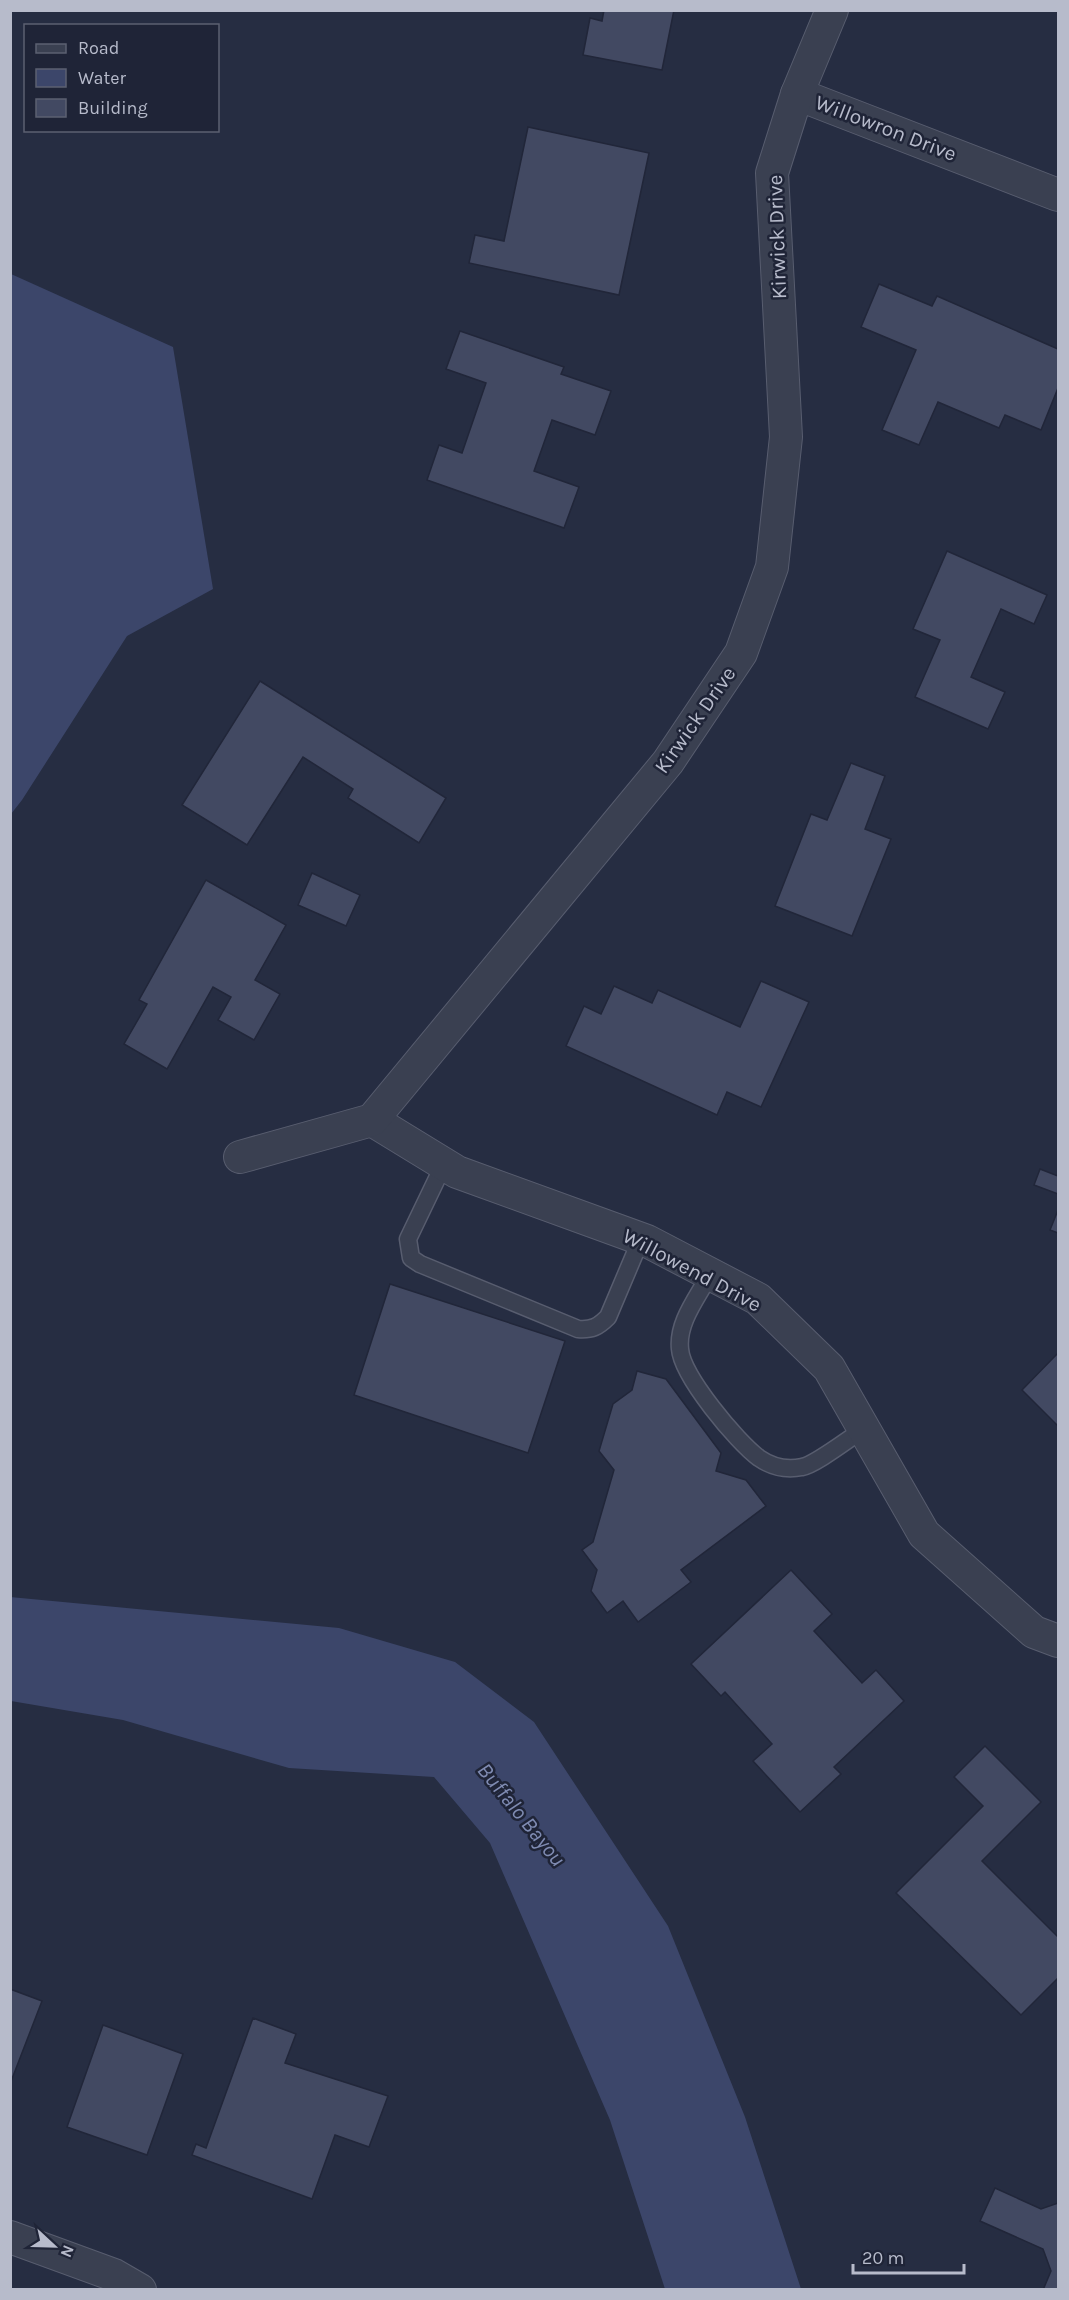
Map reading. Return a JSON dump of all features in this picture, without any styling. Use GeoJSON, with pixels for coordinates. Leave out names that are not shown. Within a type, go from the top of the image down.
{"type":"FeatureCollection","features":[{"type":"Feature","properties":{"kind":"street","name":"Willowron Drive"},"geometry":{"type":"LineString","coordinates":[[832,10],[797,94],[1059,195]]}},
{"type":"Feature","properties":{"kind":"street","name":"Kirwick Drive"},"geometry":{"type":"LineString","coordinates":[[372,1120],[668,762],[741,653],[772,567],[786,437],[772,173],[797,94]]}},
{"type":"Feature","properties":{"kind":"street"},"geometry":{"type":"LineString","coordinates":[[240,1157],[372,1120]]}},
{"type":"Feature","properties":{"kind":"street","name":"Willowend Drive"},"geometry":{"type":"LineString","coordinates":[[372,1120],[457,1172],[641,1239],[758,1299],[829,1368],[924,1534],[1034,1632],[1059,1641]]}},
{"type":"Feature","properties":{"kind":"street"},"geometry":{"type":"LineString","coordinates":[[10,2237],[114,2275],[140,2289]]}},
{"type":"Feature","properties":{"kind":"lane"},"geometry":{"type":"LineString","coordinates":[[444,1164],[408,1239],[411,1258],[420,1264],[578,1329],[590,1330],[599,1326],[608,1317],[641,1239]]}},
{"type":"Feature","properties":{"kind":"lane"},"geometry":{"type":"LineString","coordinates":[[710,1275],[680,1332],[680,1351],[688,1374],[737,1438],[760,1459],[782,1468],[805,1467],[864,1429]]}},
{"type":"Feature","properties":{"kind":"water"},"geometry":{"type":"Polygon","coordinates":[[[11,274],[173,347],[213,589],[127,636],[11,814],[11,274]]]}},
{"type":"Feature","properties":{"kind":"water","name":"Buffalo Bayou"},"geometry":{"type":"Polygon","coordinates":[[[10,1597],[339,1628],[455,1662],[534,1722],[668,1926],[745,2117],[801,2289],[665,2289],[610,2120],[490,1843],[434,1777],[289,1768],[123,1720],[11,1701],[10,1597]]]}},
{"type":"Feature","properties":{"kind":"building"},"geometry":{"type":"Polygon","coordinates":[[[604,10],[674,10],[662,70],[583,55],[590,18],[602,21],[604,10]]]}},
{"type":"Feature","properties":{"kind":"building"},"geometry":{"type":"Polygon","coordinates":[[[528,127],[649,153],[619,295],[469,263],[475,235],[504,241],[528,127]]]}},
{"type":"Feature","properties":{"kind":"building"},"geometry":{"type":"Polygon","coordinates":[[[879,284],[932,306],[937,296],[1058,349],[1058,388],[1041,430],[1005,415],[999,428],[938,402],[919,445],[882,430],[916,350],[861,327],[879,284]]]}},
{"type":"Feature","properties":{"kind":"building"},"geometry":{"type":"Polygon","coordinates":[[[460,331],[564,367],[561,374],[611,391],[595,435],[552,420],[534,471],[579,487],[564,528],[427,480],[439,445],[462,453],[486,383],[446,369],[460,331]]]}},
{"type":"Feature","properties":{"kind":"building"},"geometry":{"type":"Polygon","coordinates":[[[947,551],[1047,595],[1034,624],[1001,609],[971,677],[1005,692],[988,729],[915,697],[940,640],[913,629],[947,551]]]}},
{"type":"Feature","properties":{"kind":"building"},"geometry":{"type":"Polygon","coordinates":[[[260,681],[446,798],[419,843],[348,798],[353,789],[303,757],[247,845],[182,805],[260,681]]]}},
{"type":"Feature","properties":{"kind":"building"},"geometry":{"type":"Polygon","coordinates":[[[851,763],[885,776],[865,829],[891,839],[852,936],[775,906],[811,814],[827,820],[851,763]]]}},
{"type":"Feature","properties":{"kind":"building"},"geometry":{"type":"Polygon","coordinates":[[[312,873],[360,895],[346,926],[298,905],[312,873]]]}},
{"type":"Feature","properties":{"kind":"building"},"geometry":{"type":"Polygon","coordinates":[[[206,880],[286,925],[255,980],[280,994],[254,1040],[218,1020],[231,997],[213,987],[167,1069],[124,1044],[147,1004],[139,1000],[206,880]]]}},
{"type":"Feature","properties":{"kind":"building"},"geometry":{"type":"Polygon","coordinates":[[[761,981],[809,1002],[761,1107],[727,1092],[717,1115],[566,1046],[584,1006],[601,1014],[614,986],[652,1003],[658,990],[740,1027],[761,981]]]}},
{"type":"Feature","properties":{"kind":"building"},"geometry":{"type":"Polygon","coordinates":[[[1040,1169],[1058,1176],[1058,1194],[1034,1185],[1040,1169]]]}},
{"type":"Feature","properties":{"kind":"building"},"geometry":{"type":"Polygon","coordinates":[[[1058,1210],[1058,1233],[1050,1230],[1058,1210]]]}},
{"type":"Feature","properties":{"kind":"building"},"geometry":{"type":"Polygon","coordinates":[[[390,1284],[565,1341],[528,1453],[354,1395],[390,1284]]]}},
{"type":"Feature","properties":{"kind":"building"},"geometry":{"type":"Polygon","coordinates":[[[1058,1353],[1058,1426],[1022,1390],[1058,1353]]]}},
{"type":"Feature","properties":{"kind":"building"},"geometry":{"type":"Polygon","coordinates":[[[637,1371],[666,1379],[721,1453],[716,1471],[746,1480],[766,1506],[681,1570],[691,1582],[638,1622],[623,1601],[607,1613],[591,1591],[597,1570],[582,1550],[593,1542],[614,1470],[599,1451],[613,1404],[632,1390],[637,1371]]]}},
{"type":"Feature","properties":{"kind":"building"},"geometry":{"type":"Polygon","coordinates":[[[791,1570],[832,1614],[814,1631],[862,1683],[876,1670],[904,1701],[834,1767],[841,1774],[800,1812],[753,1761],[772,1744],[725,1692],[721,1696],[691,1664],[791,1570]]]}},
{"type":"Feature","properties":{"kind":"building"},"geometry":{"type":"Polygon","coordinates":[[[985,1746],[1041,1802],[982,1861],[1058,1937],[1058,1978],[1021,2015],[896,1893],[983,1806],[954,1777],[985,1746]]]}},
{"type":"Feature","properties":{"kind":"building"},"geometry":{"type":"Polygon","coordinates":[[[10,1989],[42,2001],[10,2084],[10,1989]]]}},
{"type":"Feature","properties":{"kind":"building"},"geometry":{"type":"Polygon","coordinates":[[[253,2018],[296,2034],[285,2063],[388,2096],[369,2147],[335,2135],[312,2199],[192,2155],[196,2144],[206,2148],[253,2018]]]}},
{"type":"Feature","properties":{"kind":"building"},"geometry":{"type":"Polygon","coordinates":[[[103,2025],[183,2054],[147,2155],[67,2127],[103,2025]]]}},
{"type":"Feature","properties":{"kind":"building"},"geometry":{"type":"Polygon","coordinates":[[[995,2188],[1041,2209],[1058,2203],[1058,2290],[1043,2290],[1051,2271],[1043,2249],[980,2221],[995,2188]]]}}]}
